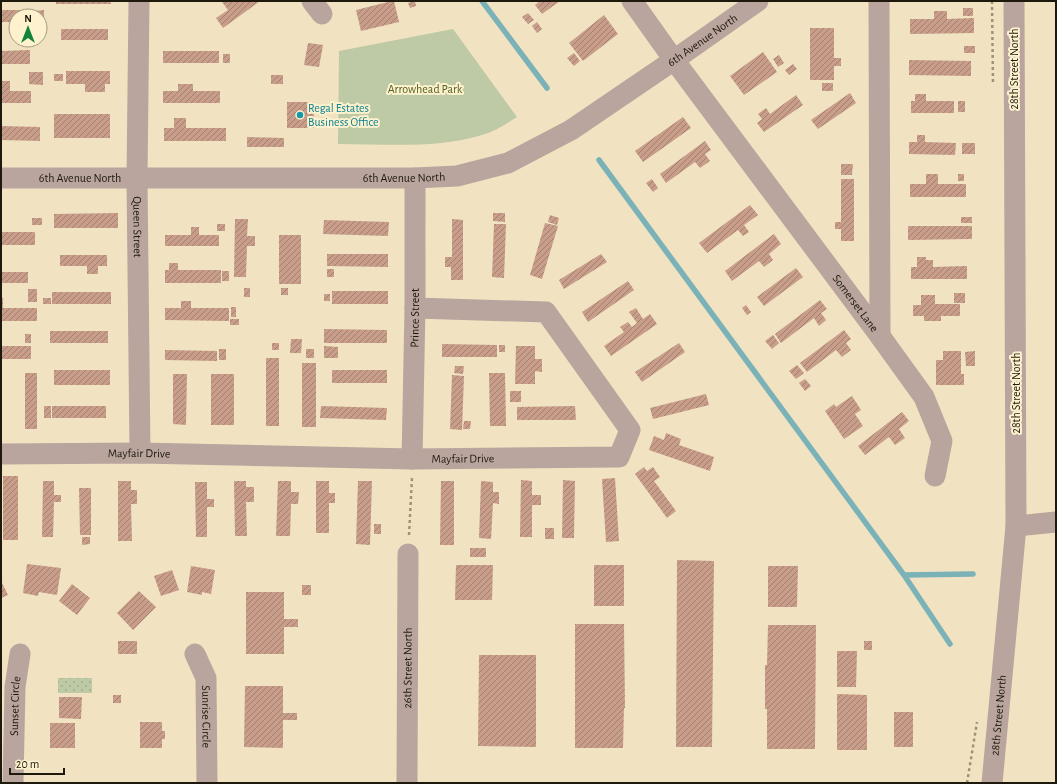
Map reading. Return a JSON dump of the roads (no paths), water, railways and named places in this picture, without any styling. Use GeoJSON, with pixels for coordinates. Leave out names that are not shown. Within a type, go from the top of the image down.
{"type":"FeatureCollection","features":[{"type":"Feature","properties":{"kind":"street","name":"Queen Street"},"geometry":{"type":"LineString","coordinates":[[138,1],[137,178],[140,453]]}},
{"type":"Feature","properties":{"kind":"street","name":"Somerset Lane"},"geometry":{"type":"LineString","coordinates":[[632,1],[674,60],[880,336]]}},
{"type":"Feature","properties":{"kind":"street","name":"6th Avenue North"},"geometry":{"type":"LineString","coordinates":[[1,178],[415,178],[457,176],[508,163],[570,130],[758,1]]}},
{"type":"Feature","properties":{"kind":"street","name":"Somerset Lane"},"geometry":{"type":"LineString","coordinates":[[880,1],[880,336]]}},
{"type":"Feature","properties":{"kind":"street","name":"28th Street North"},"geometry":{"type":"LineString","coordinates":[[992,783],[1016,526],[1014,1]]}},
{"type":"Feature","properties":{"kind":"street","name":"Prince Street"},"geometry":{"type":"LineString","coordinates":[[412,459],[415,308],[415,178]]}},
{"type":"Feature","properties":{"kind":"street","name":"Mayfair Drive"},"geometry":{"type":"LineString","coordinates":[[1,454],[140,453],[412,459],[619,457],[630,430],[546,312],[415,308]]}},
{"type":"Feature","properties":{"kind":"street"},"geometry":{"type":"LineString","coordinates":[[880,336],[924,397],[942,441],[935,476]]}},
{"type":"Feature","properties":{"kind":"street"},"geometry":{"type":"LineString","coordinates":[[1016,526],[1056,522]]}},
{"type":"Feature","properties":{"kind":"street","name":"26th Street North"},"geometry":{"type":"LineString","coordinates":[[407,783],[408,554]]}},
{"type":"Feature","properties":{"kind":"street","name":"Sunset Circle"},"geometry":{"type":"LineString","coordinates":[[14,783],[15,686],[20,654]]}},
{"type":"Feature","properties":{"kind":"street","name":"Sunrise Circle"},"geometry":{"type":"LineString","coordinates":[[195,654],[206,678],[207,783]]}},
{"type":"Feature","properties":{"kind":"waterway"},"geometry":{"type":"LineString","coordinates":[[482,1],[547,88]]}},
{"type":"Feature","properties":{"kind":"waterway"},"geometry":{"type":"LineString","coordinates":[[599,160],[904,575],[950,644]]}},
{"type":"Feature","properties":{"kind":"waterway"},"geometry":{"type":"LineString","coordinates":[[904,575],[973,574]]}},
{"type":"Feature","properties":{"kind":"place","name":"Regal Estates Business Office"},"geometry":{"type":"Point","coordinates":[300,115]}},
{"type":"Feature","properties":{"kind":"park label","name":"Arrowhead Park"},"geometry":{"type":"Point","coordinates":[425,89]}}]}
